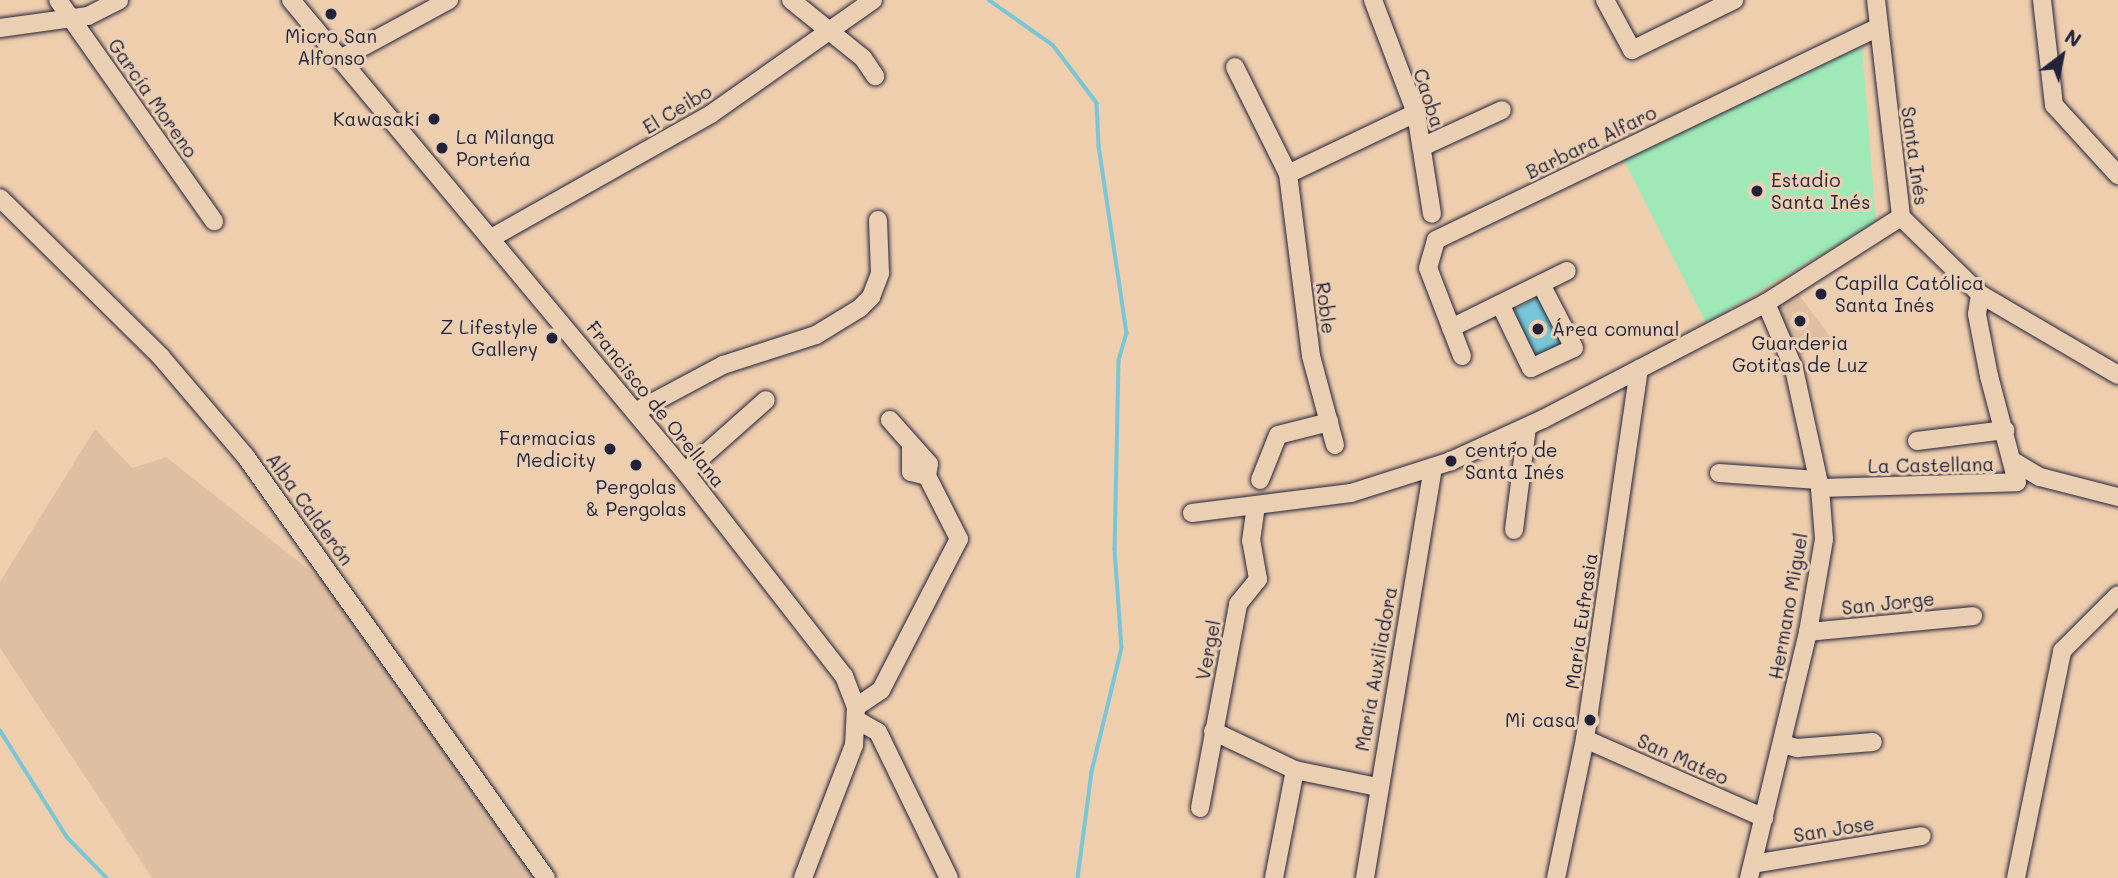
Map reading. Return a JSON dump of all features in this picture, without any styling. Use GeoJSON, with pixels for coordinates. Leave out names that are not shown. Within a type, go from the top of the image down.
{"type":"FeatureCollection","features":[{"type":"Feature","properties":{"kind":"street","name":"García Moreno"},"geometry":{"type":"LineString","coordinates":[[58,0],[214,221]]}},
{"type":"Feature","properties":{"kind":"street"},"geometry":{"type":"LineString","coordinates":[[0,27],[69,15],[94,15],[119,0]]}},
{"type":"Feature","properties":{"kind":"street","name":"Francisco de Orellana"},"geometry":{"type":"LineString","coordinates":[[291,0],[493,237],[685,472],[844,676],[856,713]]}},
{"type":"Feature","properties":{"kind":"street"},"geometry":{"type":"LineString","coordinates":[[342,58],[449,0]]}},
{"type":"Feature","properties":{"kind":"street"},"geometry":{"type":"LineString","coordinates":[[791,0],[863,58],[875,76]]}},
{"type":"Feature","properties":{"kind":"street","name":"El Ceibo"},"geometry":{"type":"LineString","coordinates":[[493,237],[711,114],[873,0]]}},
{"type":"Feature","properties":{"kind":"street","name":"Caoba"},"geometry":{"type":"LineString","coordinates":[[1373,0],[1416,113],[1432,214]]}},
{"type":"Feature","properties":{"kind":"street"},"geometry":{"type":"LineString","coordinates":[[1605,0],[1632,50],[1734,0]]}},
{"type":"Feature","properties":{"kind":"street","name":"Santa Inés"},"geometry":{"type":"LineString","coordinates":[[1876,0],[1877,28],[1902,217],[1980,294],[2118,375]]}},
{"type":"Feature","properties":{"kind":"street"},"geometry":{"type":"LineString","coordinates":[[2042,0],[2054,105],[2118,175]]}},
{"type":"Feature","properties":{"kind":"street","name":"Barbara Alfaro"},"geometry":{"type":"LineString","coordinates":[[1462,356],[1428,268],[1436,240],[1877,28]]}},
{"type":"Feature","properties":{"kind":"street","name":"Roble"},"geometry":{"type":"LineString","coordinates":[[1235,67],[1288,174],[1311,356],[1335,446]]}},
{"type":"Feature","properties":{"kind":"street"},"geometry":{"type":"LineString","coordinates":[[1422,147],[1502,110]]}},
{"type":"Feature","properties":{"kind":"street"},"geometry":{"type":"LineString","coordinates":[[1288,174],[1416,113]]}},
{"type":"Feature","properties":{"kind":"street","name":"Alba Calderón"},"geometry":{"type":"LineString","coordinates":[[0,198],[161,357],[246,457],[546,878]]}},
{"type":"Feature","properties":{"kind":"street"},"geometry":{"type":"LineString","coordinates":[[1192,513],[1351,493],[1433,468],[1527,427],[1766,303],[1902,217]]}},
{"type":"Feature","properties":{"kind":"street"},"geometry":{"type":"LineString","coordinates":[[635,412],[723,365],[816,335],[860,309],[871,297],[880,272],[878,220]]}},
{"type":"Feature","properties":{"kind":"street"},"geometry":{"type":"LineString","coordinates":[[1451,328],[1567,271]]}},
{"type":"Feature","properties":{"kind":"street"},"geometry":{"type":"LineString","coordinates":[[1500,304],[1531,368],[1574,348],[1541,284]]}},
{"type":"Feature","properties":{"kind":"street","name":"La Castellana"},"geometry":{"type":"LineString","coordinates":[[1819,484],[2015,484],[2018,478],[1977,314],[1980,294]]}},
{"type":"Feature","properties":{"kind":"street","name":"Hermano Miguel"},"geometry":{"type":"LineString","coordinates":[[1751,871],[1808,632],[1824,539],[1819,484],[1794,369],[1766,303]]}},
{"type":"Feature","properties":{"kind":"street","name":"María Eufrasia"},"geometry":{"type":"LineString","coordinates":[[1556,878],[1585,739],[1639,369]]}},
{"type":"Feature","properties":{"kind":"street"},"geometry":{"type":"LineString","coordinates":[[685,472],[766,400]]}},
{"type":"Feature","properties":{"kind":"street"},"geometry":{"type":"LineString","coordinates":[[803,878],[854,745],[856,713],[880,691],[958,545],[957,531],[928,476],[929,464],[911,448],[890,420]]}},
{"type":"Feature","properties":{"kind":"street"},"geometry":{"type":"LineString","coordinates":[[1260,480],[1278,435],[1329,422]]}},
{"type":"Feature","properties":{"kind":"street"},"geometry":{"type":"LineString","coordinates":[[1514,530],[1527,427]]}},
{"type":"Feature","properties":{"kind":"street"},"geometry":{"type":"LineString","coordinates":[[1917,441],[2005,430]]}},
{"type":"Feature","properties":{"kind":"street"},"geometry":{"type":"LineString","coordinates":[[2013,461],[2027,465],[2040,478],[2118,497]]}},
{"type":"Feature","properties":{"kind":"street","name":"María Auxiliadora"},"geometry":{"type":"LineString","coordinates":[[1365,878],[1377,787],[1433,468]]}},
{"type":"Feature","properties":{"kind":"street"},"geometry":{"type":"LineString","coordinates":[[1719,473],[1819,484]]}},
{"type":"Feature","properties":{"kind":"street","name":"Vergel"},"geometry":{"type":"LineString","coordinates":[[1200,808],[1238,604],[1258,579],[1251,541],[1256,506]]}},
{"type":"Feature","properties":{"kind":"street"},"geometry":{"type":"LineString","coordinates":[[2016,878],[2062,651],[2089,619],[2118,595]]}},
{"type":"Feature","properties":{"kind":"street","name":"San Jorge"},"geometry":{"type":"LineString","coordinates":[[1808,632],[1973,616]]}},
{"type":"Feature","properties":{"kind":"street"},"geometry":{"type":"LineString","coordinates":[[856,713],[878,732],[949,878]]}},
{"type":"Feature","properties":{"kind":"street"},"geometry":{"type":"LineString","coordinates":[[1213,731],[1295,770],[1377,787]]}},
{"type":"Feature","properties":{"kind":"street","name":"San Mateo"},"geometry":{"type":"LineString","coordinates":[[1585,739],[1763,818]]}},
{"type":"Feature","properties":{"kind":"street"},"geometry":{"type":"LineString","coordinates":[[1782,744],[1797,748],[1873,742]]}},
{"type":"Feature","properties":{"kind":"street"},"geometry":{"type":"LineString","coordinates":[[1274,878],[1295,770]]}},
{"type":"Feature","properties":{"kind":"street","name":"San Jose"},"geometry":{"type":"LineString","coordinates":[[1751,871],[1922,836]]}},
{"type":"Feature","properties":{"kind":"shaded area","name":"Guarderia Gotitas de Luz"},"geometry":{"type":"Polygon","coordinates":[[[1797,292],[1831,338],[1800,356],[1772,304],[1797,292]]]}},
{"type":"Feature","properties":{"kind":"shaded area"},"geometry":{"type":"Polygon","coordinates":[[[95,429],[132,468],[166,457],[327,584],[537,878],[152,878],[0,648],[0,582],[95,429]]]}},
{"type":"Feature","properties":{"kind":"green space","name":"Estadio Santa Inés"},"geometry":{"type":"Polygon","coordinates":[[[1862,46],[1876,222],[1706,323],[1624,160],[1862,46]]]}},
{"type":"Feature","properties":{"kind":"water","name":"Área comunal"},"geometry":{"type":"Polygon","coordinates":[[[1539,296],[1568,348],[1540,364],[1511,312],[1539,296]]]}},
{"type":"Feature","properties":{"kind":"waterway"},"geometry":{"type":"LineString","coordinates":[[989,0],[1053,45],[1097,103],[1099,146],[1127,333],[1119,361],[1115,549],[1122,648],[1092,772],[1078,878]]}},
{"type":"Feature","properties":{"kind":"waterway"},"geometry":{"type":"LineString","coordinates":[[0,730],[67,837],[107,878]]}},
{"type":"Feature","properties":{"kind":"place","name":"Micro San Alfonso"},"geometry":{"type":"Point","coordinates":[331,14]}},
{"type":"Feature","properties":{"kind":"place","name":"Kawasaki"},"geometry":{"type":"Point","coordinates":[434,119]}},
{"type":"Feature","properties":{"kind":"place","name":"La Milanga Porteńa"},"geometry":{"type":"Point","coordinates":[442,148]}},
{"type":"Feature","properties":{"kind":"place","name":"Estadio Santa Inés"},"geometry":{"type":"Point","coordinates":[1757,191]}},
{"type":"Feature","properties":{"kind":"place","name":"Capilla Católica Santa Inés"},"geometry":{"type":"Point","coordinates":[1821,294]}},
{"type":"Feature","properties":{"kind":"place","name":"Guarderia Gotitas de Luz"},"geometry":{"type":"Point","coordinates":[1800,321]}},
{"type":"Feature","properties":{"kind":"place","name":"Área comunal"},"geometry":{"type":"Point","coordinates":[1538,329]}},
{"type":"Feature","properties":{"kind":"place","name":"Z Lifestyle Gallery"},"geometry":{"type":"Point","coordinates":[552,338]}},
{"type":"Feature","properties":{"kind":"place","name":"Farmacias Medicity"},"geometry":{"type":"Point","coordinates":[610,449]}},
{"type":"Feature","properties":{"kind":"place","name":"centro de Santa Inés"},"geometry":{"type":"Point","coordinates":[1451,461]}},
{"type":"Feature","properties":{"kind":"place","name":"Pergolas & Pergolas"},"geometry":{"type":"Point","coordinates":[636,465]}},
{"type":"Feature","properties":{"kind":"place","name":"Mi casa"},"geometry":{"type":"Point","coordinates":[1590,720]}}]}
